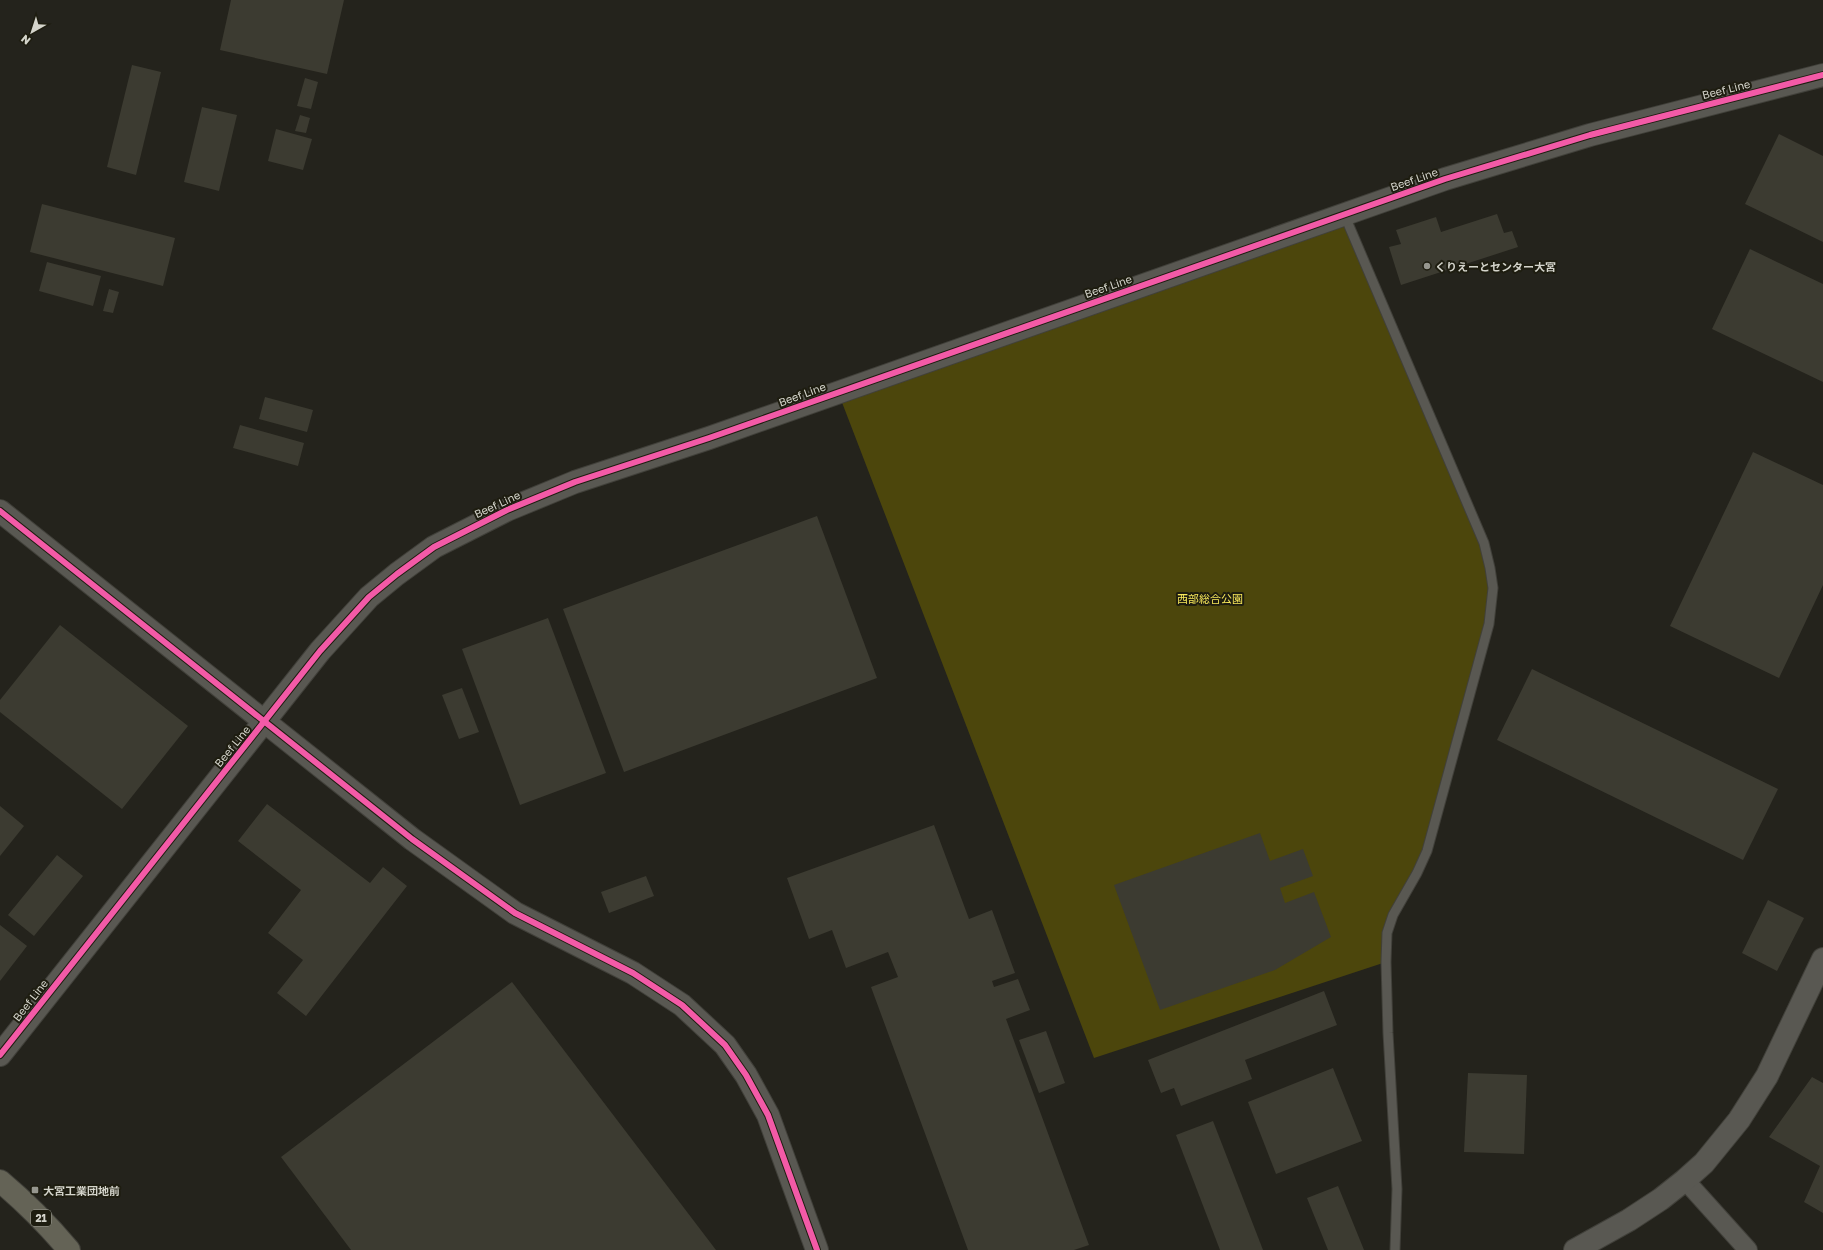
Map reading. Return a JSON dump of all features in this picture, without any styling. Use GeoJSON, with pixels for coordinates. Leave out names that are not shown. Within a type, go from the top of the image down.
{"type":"FeatureCollection","features":[{"type":"Feature","properties":{"kind":"main road","name":"21"},"geometry":{"type":"LineString","coordinates":[[0,1181],[29,1206],[51,1228],[69,1250]]}},
{"type":"Feature","properties":{"kind":"street","name":"Beef Line"},"geometry":{"type":"LineString","coordinates":[[0,1055],[320,651],[369,597],[434,547],[507,510],[575,482],[716,435],[1445,179],[1590,135],[1823,76]]}},
{"type":"Feature","properties":{"kind":"street"},"geometry":{"type":"LineString","coordinates":[[0,511],[412,839],[516,913],[634,973],[682,1005],[725,1044],[746,1076],[768,1115],[817,1250]]}},
{"type":"Feature","properties":{"kind":"street"},"geometry":{"type":"LineString","coordinates":[[1575,1250],[1629,1220],[1686,1180],[1704,1162],[1753,1100],[1767,1076],[1823,959]]}},
{"type":"Feature","properties":{"kind":"street"},"geometry":{"type":"LineString","coordinates":[[1686,1180],[1748,1250]]}},
{"type":"Feature","properties":{"kind":"lane"},"geometry":{"type":"LineString","coordinates":[[1344,214],[1484,543],[1493,588],[1489,624],[1426,851],[1417,873],[1393,915],[1387,933],[1388,1033],[1397,1189],[1394,1250]]}},
{"type":"Feature","properties":{"kind":"green space","name":"西部総合公園"},"geometry":{"type":"Polygon","coordinates":[[[1344,214],[1490,568],[1489,624],[1427,851],[1393,915],[1386,962],[1094,1058],[838,392],[1344,214]]]}},
{"type":"Feature","properties":{"kind":"building"},"geometry":{"type":"Polygon","coordinates":[[[231,0],[344,0],[327,74],[220,50],[231,0]]]}},
{"type":"Feature","properties":{"kind":"building"},"geometry":{"type":"Polygon","coordinates":[[[132,65],[161,72],[136,175],[107,167],[132,65]]]}},
{"type":"Feature","properties":{"kind":"building"},"geometry":{"type":"Polygon","coordinates":[[[305,78],[318,82],[311,109],[297,106],[305,78]]]}},
{"type":"Feature","properties":{"kind":"building"},"geometry":{"type":"Polygon","coordinates":[[[202,107],[237,115],[219,191],[184,182],[202,107]]]}},
{"type":"Feature","properties":{"kind":"building"},"geometry":{"type":"Polygon","coordinates":[[[300,115],[310,118],[306,133],[295,131],[300,115]]]}},
{"type":"Feature","properties":{"kind":"building"},"geometry":{"type":"Polygon","coordinates":[[[276,129],[312,139],[303,170],[268,161],[276,129]]]}},
{"type":"Feature","properties":{"kind":"building"},"geometry":{"type":"Polygon","coordinates":[[[1779,134],[1823,156],[1823,242],[1745,204],[1779,134]]]}},
{"type":"Feature","properties":{"kind":"building"},"geometry":{"type":"Polygon","coordinates":[[[42,204],[175,238],[163,286],[30,252],[42,204]]]}},
{"type":"Feature","properties":{"kind":"building","name":"くりえーとセンター大宮"},"geometry":{"type":"Polygon","coordinates":[[[1497,214],[1504,233],[1512,231],[1518,247],[1401,285],[1389,247],[1401,244],[1396,230],[1436,217],[1441,232],[1497,214]]]}},
{"type":"Feature","properties":{"kind":"building"},"geometry":{"type":"Polygon","coordinates":[[[1750,249],[1823,284],[1823,382],[1712,329],[1750,249]]]}},
{"type":"Feature","properties":{"kind":"building"},"geometry":{"type":"Polygon","coordinates":[[[47,262],[101,276],[93,306],[39,291],[47,262]]]}},
{"type":"Feature","properties":{"kind":"building"},"geometry":{"type":"Polygon","coordinates":[[[109,289],[119,292],[113,313],[103,311],[109,289]]]}},
{"type":"Feature","properties":{"kind":"building"},"geometry":{"type":"Polygon","coordinates":[[[265,397],[313,410],[307,432],[259,419],[265,397]]]}},
{"type":"Feature","properties":{"kind":"building"},"geometry":{"type":"Polygon","coordinates":[[[240,425],[304,443],[298,466],[233,448],[240,425]]]}},
{"type":"Feature","properties":{"kind":"building"},"geometry":{"type":"Polygon","coordinates":[[[1753,452],[1823,485],[1823,585],[1779,678],[1670,626],[1753,452]]]}},
{"type":"Feature","properties":{"kind":"building"},"geometry":{"type":"Polygon","coordinates":[[[817,516],[877,678],[624,772],[563,609],[817,516]]]}},
{"type":"Feature","properties":{"kind":"building"},"geometry":{"type":"Polygon","coordinates":[[[548,618],[606,773],[520,805],[462,649],[548,618]]]}},
{"type":"Feature","properties":{"kind":"building"},"geometry":{"type":"Polygon","coordinates":[[[60,625],[188,726],[122,809],[0,712],[0,700],[60,625]]]}},
{"type":"Feature","properties":{"kind":"building"},"geometry":{"type":"Polygon","coordinates":[[[1532,669],[1778,789],[1743,860],[1497,740],[1532,669]]]}},
{"type":"Feature","properties":{"kind":"building"},"geometry":{"type":"Polygon","coordinates":[[[462,688],[479,732],[459,739],[442,695],[462,688]]]}},
{"type":"Feature","properties":{"kind":"building"},"geometry":{"type":"Polygon","coordinates":[[[267,804],[370,883],[383,867],[407,886],[306,1016],[277,993],[303,960],[268,933],[301,890],[238,841],[267,804]]]}},
{"type":"Feature","properties":{"kind":"building"},"geometry":{"type":"Polygon","coordinates":[[[0,806],[24,826],[0,856],[0,806]]]}},
{"type":"Feature","properties":{"kind":"building"},"geometry":{"type":"Polygon","coordinates":[[[934,825],[969,919],[992,910],[1015,973],[992,981],[994,987],[1018,979],[1030,1010],[1006,1019],[1089,1245],[1074,1250],[968,1250],[871,987],[898,977],[888,952],[846,968],[832,930],[809,939],[787,878],[934,825]]]}},
{"type":"Feature","properties":{"kind":"building"},"geometry":{"type":"Polygon","coordinates":[[[1260,833],[1270,861],[1303,849],[1313,876],[1280,888],[1285,903],[1314,892],[1331,937],[1275,970],[1160,1010],[1114,885],[1260,833]]]}},
{"type":"Feature","properties":{"kind":"building"},"geometry":{"type":"Polygon","coordinates":[[[57,855],[83,876],[34,936],[8,915],[57,855]]]}},
{"type":"Feature","properties":{"kind":"building"},"geometry":{"type":"Polygon","coordinates":[[[646,876],[654,896],[609,913],[601,892],[646,876]]]}},
{"type":"Feature","properties":{"kind":"building"},"geometry":{"type":"Polygon","coordinates":[[[1768,900],[1804,918],[1777,971],[1742,953],[1768,900]]]}},
{"type":"Feature","properties":{"kind":"building"},"geometry":{"type":"Polygon","coordinates":[[[0,925],[27,946],[0,981],[0,925]]]}},
{"type":"Feature","properties":{"kind":"building"},"geometry":{"type":"Polygon","coordinates":[[[512,982],[716,1250],[351,1250],[281,1157],[512,982]]]}},
{"type":"Feature","properties":{"kind":"building"},"geometry":{"type":"Polygon","coordinates":[[[1324,991],[1337,1025],[1245,1060],[1252,1079],[1181,1106],[1174,1088],[1161,1093],[1148,1060],[1324,991]]]}},
{"type":"Feature","properties":{"kind":"building"},"geometry":{"type":"Polygon","coordinates":[[[1046,1031],[1065,1083],[1039,1093],[1019,1040],[1046,1031]]]}},
{"type":"Feature","properties":{"kind":"building"},"geometry":{"type":"Polygon","coordinates":[[[1333,1068],[1362,1141],[1276,1174],[1248,1102],[1333,1068]]]}},
{"type":"Feature","properties":{"kind":"building"},"geometry":{"type":"Polygon","coordinates":[[[1468,1073],[1527,1075],[1524,1154],[1464,1152],[1468,1073]]]}},
{"type":"Feature","properties":{"kind":"building"},"geometry":{"type":"Polygon","coordinates":[[[1812,1077],[1823,1083],[1823,1213],[1804,1202],[1820,1166],[1769,1137],[1812,1077]]]}},
{"type":"Feature","properties":{"kind":"building"},"geometry":{"type":"Polygon","coordinates":[[[1213,1121],[1263,1250],[1220,1250],[1176,1135],[1213,1121]]]}},
{"type":"Feature","properties":{"kind":"building"},"geometry":{"type":"Polygon","coordinates":[[[1338,1186],[1364,1250],[1328,1250],[1307,1198],[1338,1186]]]}},
{"type":"Feature","properties":{"kind":"cycle path"},"geometry":{"type":"LineString","coordinates":[[0,1055],[320,651],[369,597],[434,547],[507,510],[575,482],[709,438],[1445,179],[1590,135],[1823,75]]}},
{"type":"Feature","properties":{"kind":"cycle path"},"geometry":{"type":"LineString","coordinates":[[0,511],[412,839],[515,913],[633,973],[682,1005],[725,1045],[746,1075],[768,1115],[817,1250]]}},
{"type":"Feature","properties":{"kind":"place","name":"くりえーとセンター大宮"},"geometry":{"type":"Point","coordinates":[1427,266]}},
{"type":"Feature","properties":{"kind":"place","name":"大宮工業団地前"},"geometry":{"type":"Point","coordinates":[35,1190]}}]}
